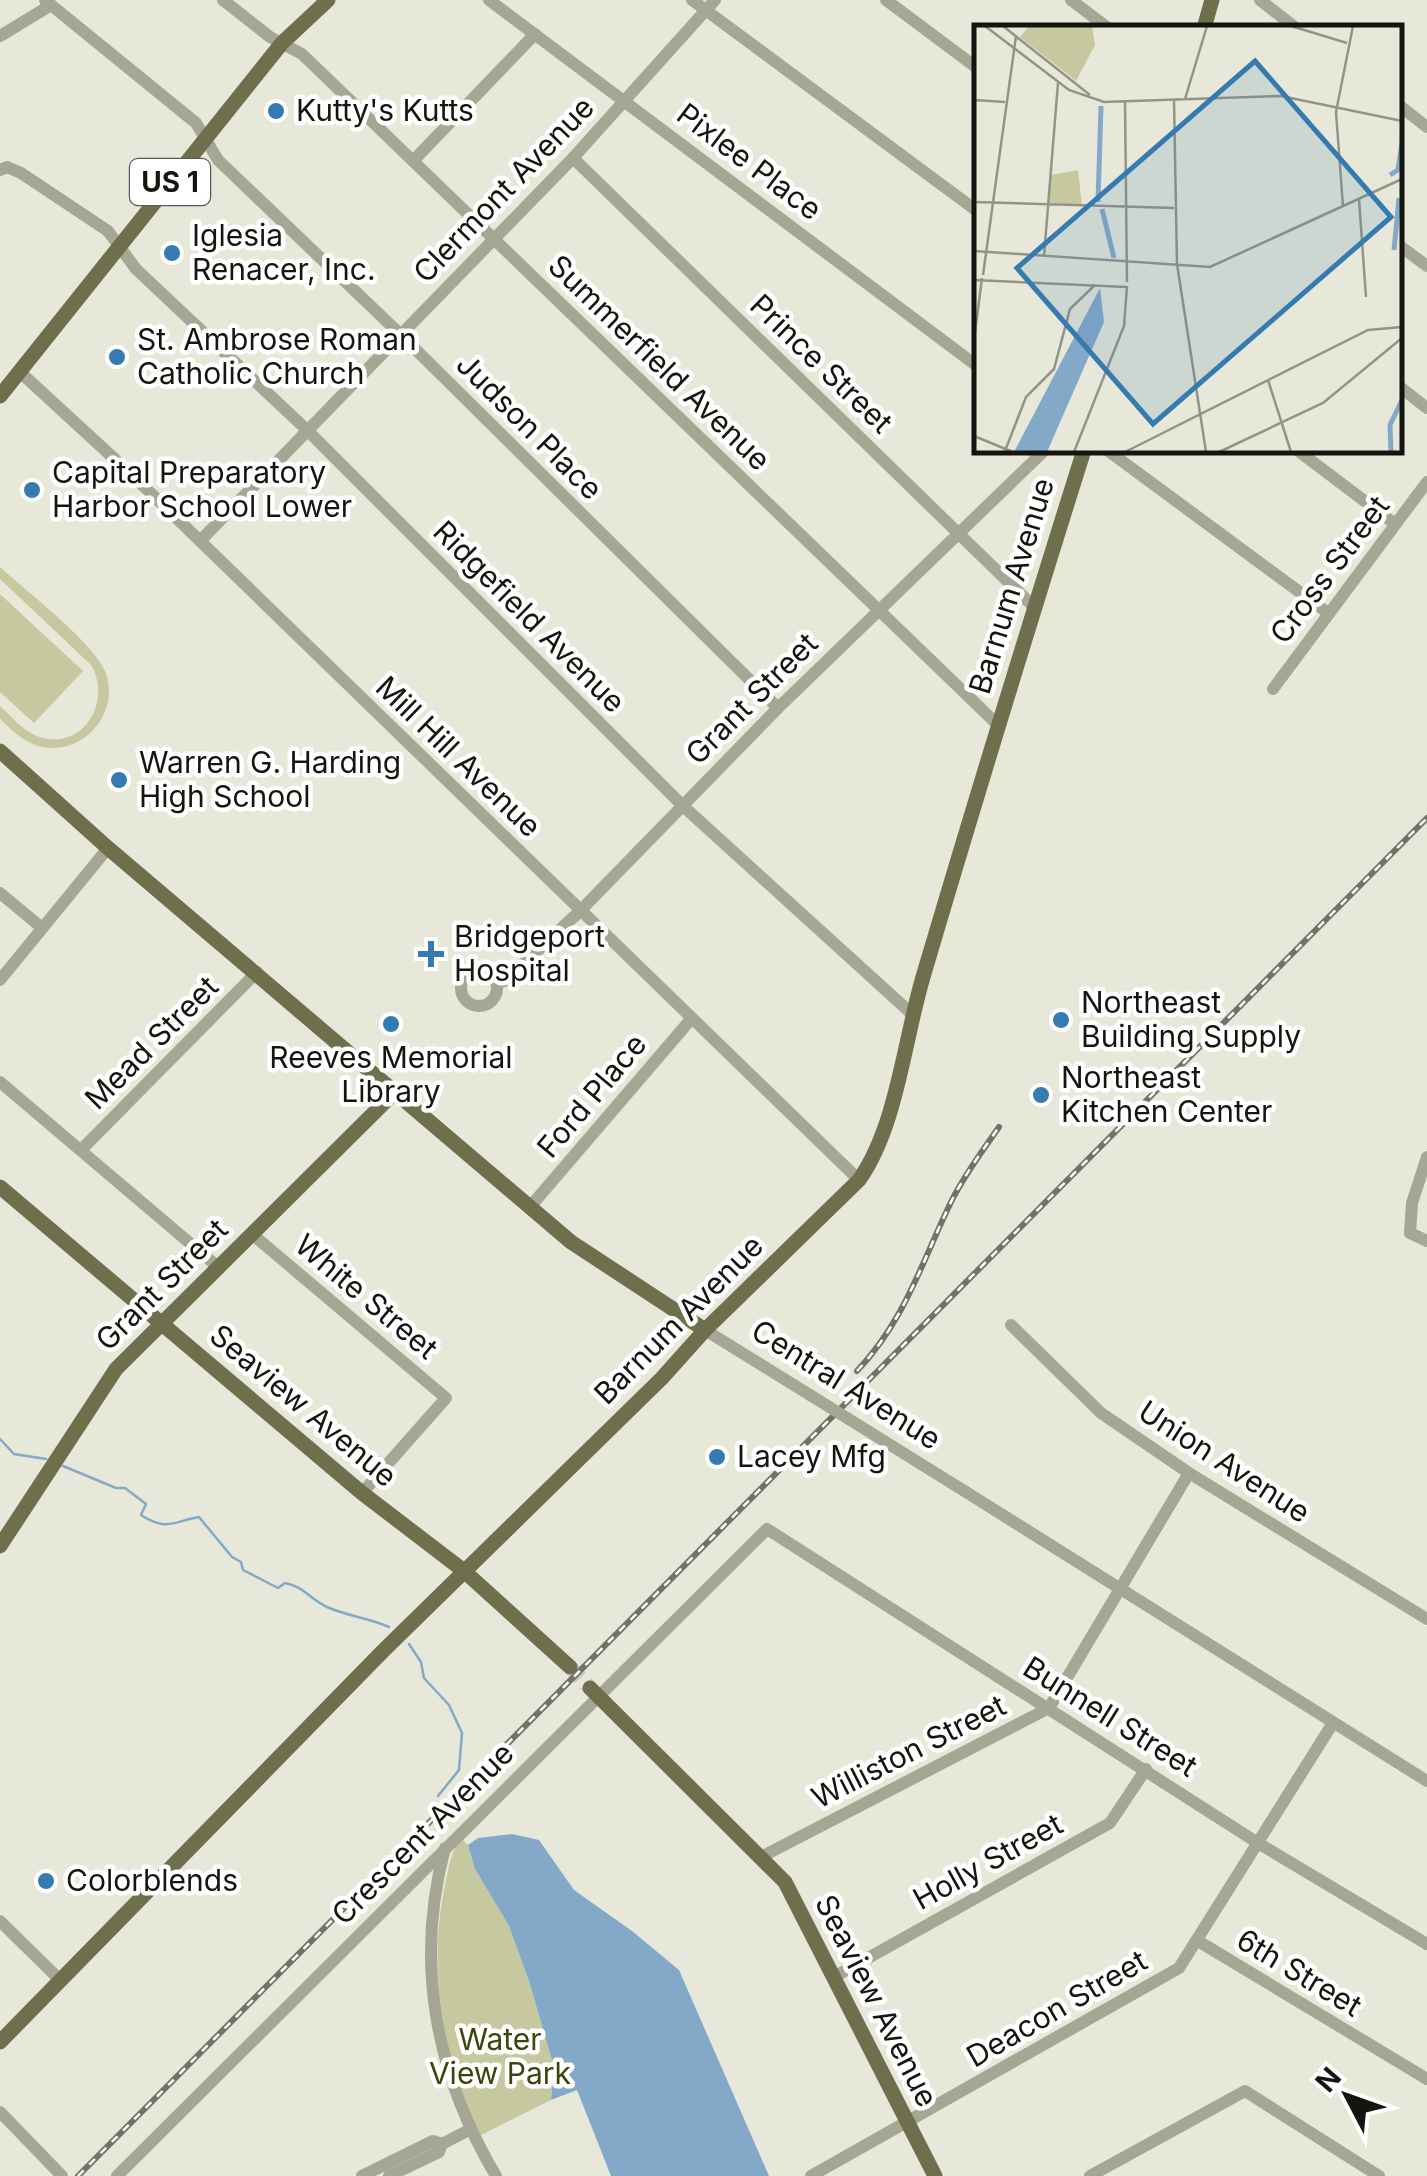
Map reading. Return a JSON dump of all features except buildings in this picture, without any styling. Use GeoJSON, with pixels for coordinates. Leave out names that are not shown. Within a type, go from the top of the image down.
{"type":"FeatureCollection","features":[{"type":"Feature","properties":{"kind":"main road","name":"US 1"},"geometry":{"type":"LineString","coordinates":[[0,396],[282,43],[328,0]]}},
{"type":"Feature","properties":{"kind":"main road"},"geometry":{"type":"LineString","coordinates":[[1205,25],[1212,0]]}},
{"type":"Feature","properties":{"kind":"main road","name":"Barnum Avenue"},"geometry":{"type":"LineString","coordinates":[[0,2042],[464,1571],[859,1180],[879,1142],[912,1014],[1083,452]]}},
{"type":"Feature","properties":{"kind":"main road","name":"Central Avenue"},"geometry":{"type":"LineString","coordinates":[[0,751],[108,848],[571,1242],[705,1330]]}},
{"type":"Feature","properties":{"kind":"main road","name":"Grant Street"},"geometry":{"type":"LineString","coordinates":[[0,1546],[116,1368],[396,1091]]}},
{"type":"Feature","properties":{"kind":"main road","name":"Seaview Avenue"},"geometry":{"type":"LineString","coordinates":[[0,1186],[362,1493],[464,1571],[570,1667]]}},
{"type":"Feature","properties":{"kind":"main road","name":"Seaview Avenue"},"geometry":{"type":"LineString","coordinates":[[593,1692],[785,1882],[936,2176]]}},
{"type":"Feature","properties":{"kind":"street","name":"Summerfield Avenue"},"geometry":{"type":"LineString","coordinates":[[223,0],[270,37],[301,53],[998,724]]}},
{"type":"Feature","properties":{"kind":"street","name":"Pixlee Place"},"geometry":{"type":"LineString","coordinates":[[490,0],[974,364]]}},
{"type":"Feature","properties":{"kind":"street"},"geometry":{"type":"LineString","coordinates":[[692,0],[711,6],[974,209]]}},
{"type":"Feature","properties":{"kind":"street"},"geometry":{"type":"LineString","coordinates":[[886,0],[974,66]]}},
{"type":"Feature","properties":{"kind":"street"},"geometry":{"type":"LineString","coordinates":[[1071,0],[1104,25]]}},
{"type":"Feature","properties":{"kind":"street"},"geometry":{"type":"LineString","coordinates":[[1260,0],[1292,25]]}},
{"type":"Feature","properties":{"kind":"street"},"geometry":{"type":"LineString","coordinates":[[0,36],[48,2]]}},
{"type":"Feature","properties":{"kind":"street","name":"Judson Place"},"geometry":{"type":"LineString","coordinates":[[48,2],[189,117],[218,160],[778,708]]}},
{"type":"Feature","properties":{"kind":"street","name":"Clermont Avenue"},"geometry":{"type":"LineString","coordinates":[[200,540],[573,158],[711,6]]}},
{"type":"Feature","properties":{"kind":"street"},"geometry":{"type":"LineString","coordinates":[[414,160],[535,34]]}},
{"type":"Feature","properties":{"kind":"street"},"geometry":{"type":"LineString","coordinates":[[1402,108],[1427,127]]}},
{"type":"Feature","properties":{"kind":"street","name":"Prince Street"},"geometry":{"type":"LineString","coordinates":[[573,158],[1034,607]]}},
{"type":"Feature","properties":{"kind":"street","name":"Ridgefield Avenue"},"geometry":{"type":"LineString","coordinates":[[0,170],[7,167],[21,173],[108,231],[136,269],[308,430],[683,806],[912,1014]]}},
{"type":"Feature","properties":{"kind":"street"},"geometry":{"type":"LineString","coordinates":[[1402,247],[1427,266]]}},
{"type":"Feature","properties":{"kind":"street","name":"Mill Hill Avenue"},"geometry":{"type":"LineString","coordinates":[[20,372],[200,540],[859,1180]]}},
{"type":"Feature","properties":{"kind":"street"},"geometry":{"type":"LineString","coordinates":[[1402,389],[1427,408]]}},
{"type":"Feature","properties":{"kind":"street","name":"Grant Street"},"geometry":{"type":"LineString","coordinates":[[496,983],[505,981],[580,910],[778,708],[1042,452]]}},
{"type":"Feature","properties":{"kind":"street"},"geometry":{"type":"LineString","coordinates":[[1111,452],[1328,613]]}},
{"type":"Feature","properties":{"kind":"street"},"geometry":{"type":"LineString","coordinates":[[1300,452],[1395,524]]}},
{"type":"Feature","properties":{"kind":"street","name":"Cross Street"},"geometry":{"type":"LineString","coordinates":[[1272,689],[1427,482]]}},
{"type":"Feature","properties":{"kind":"street"},"geometry":{"type":"LineString","coordinates":[[0,980],[108,848]]}},
{"type":"Feature","properties":{"kind":"street"},"geometry":{"type":"LineString","coordinates":[[0,892],[41,927]]}},
{"type":"Feature","properties":{"kind":"street","name":"Mead Street"},"geometry":{"type":"LineString","coordinates":[[82,1149],[257,972]]}},
{"type":"Feature","properties":{"kind":"street","name":"Ford Place"},"geometry":{"type":"LineString","coordinates":[[530,1207],[692,1018]]}},
{"type":"Feature","properties":{"kind":"street"},"geometry":{"type":"LineString","coordinates":[[0,1082],[218,1267]]}},
{"type":"Feature","properties":{"kind":"street"},"geometry":{"type":"LineString","coordinates":[[1427,1157],[1412,1203],[1410,1233],[1427,1241]]}},
{"type":"Feature","properties":{"kind":"street","name":"White Street"},"geometry":{"type":"LineString","coordinates":[[252,1234],[446,1398],[362,1493]]}},
{"type":"Feature","properties":{"kind":"street","name":"Union Avenue"},"geometry":{"type":"LineString","coordinates":[[1011,1324],[1101,1413],[1189,1473],[1427,1619]]}},
{"type":"Feature","properties":{"kind":"street","name":"Central Avenue"},"geometry":{"type":"LineString","coordinates":[[705,1330],[1427,1781]]}},
{"type":"Feature","properties":{"kind":"street","name":"Williston Street"},"geometry":{"type":"LineString","coordinates":[[761,1857],[1049,1708],[1189,1473]]}},
{"type":"Feature","properties":{"kind":"street","name":"Crescent Avenue"},"geometry":{"type":"LineString","coordinates":[[117,2176],[445,1848],[593,1692],[767,1529]]}},
{"type":"Feature","properties":{"kind":"street","name":"Bunnell Street"},"geometry":{"type":"LineString","coordinates":[[767,1529],[1258,1842],[1427,1944]]}},
{"type":"Feature","properties":{"kind":"street","name":"Deacon Street"},"geometry":{"type":"LineString","coordinates":[[811,2176],[1180,1968],[1333,1723]]}},
{"type":"Feature","properties":{"kind":"street","name":"Holly Street"},"geometry":{"type":"LineString","coordinates":[[834,1977],[1110,1823],[1146,1769]]}},
{"type":"Feature","properties":{"kind":"street"},"geometry":{"type":"LineString","coordinates":[[445,1848],[432,1920],[431,1987],[443,2057],[470,2130],[496,2176]]}},
{"type":"Feature","properties":{"kind":"street"},"geometry":{"type":"LineString","coordinates":[[0,1921],[60,1980]]}},
{"type":"Feature","properties":{"kind":"street","name":"6th Street"},"geometry":{"type":"LineString","coordinates":[[1198,1941],[1427,2078]]}},
{"type":"Feature","properties":{"kind":"street"},"geometry":{"type":"LineString","coordinates":[[1090,2176],[1245,2092],[1379,2176]]}},
{"type":"Feature","properties":{"kind":"street"},"geometry":{"type":"LineString","coordinates":[[0,2112],[59,2175]]}},
{"type":"Feature","properties":{"kind":"street"},"geometry":{"type":"LineString","coordinates":[[389,2176],[439,2152],[442,2144],[470,2130]]}},
{"type":"Feature","properties":{"kind":"street"},"geometry":{"type":"LineString","coordinates":[[362,2176],[433,2141],[442,2144]]}},
{"type":"Feature","properties":{"kind":"green space"},"geometry":{"type":"Polygon","coordinates":[[[0,567],[73,631],[105,671],[108,702],[103,716],[83,739],[54,748],[38,746],[0,719],[0,706],[37,736],[68,737],[89,721],[98,694],[91,665],[0,579],[0,567]]]}},
{"type":"Feature","properties":{"kind":"green space"},"geometry":{"type":"Polygon","coordinates":[[[0,594],[83,671],[34,723],[0,692],[0,594]]]}},
{"type":"Feature","properties":{"kind":"green space","name":"Water View Park"},"geometry":{"type":"Polygon","coordinates":[[[462,1839],[509,1926],[554,2067],[551,2100],[479,2136],[447,2043],[438,1979],[440,1914],[451,1859],[462,1839]]]}},
{"type":"Feature","properties":{"kind":"water"},"geometry":{"type":"Polygon","coordinates":[[[512,1834],[539,1840],[574,1890],[679,1970],[769,2176],[611,2176],[577,2090],[551,2100],[554,2067],[529,1981],[509,1926],[475,1869],[468,1845],[478,1838],[512,1834]]]}},
{"type":"Feature","properties":{"kind":"waterway"},"geometry":{"type":"LineString","coordinates":[[0,1439],[14,1454],[46,1459]]}},
{"type":"Feature","properties":{"kind":"waterway"},"geometry":{"type":"LineString","coordinates":[[63,1466],[116,1488],[125,1488],[146,1504],[141,1515],[158,1523],[199,1517],[232,1557],[241,1562],[243,1570],[278,1588],[285,1583],[291,1585],[327,1607],[389,1627]]}},
{"type":"Feature","properties":{"kind":"waterway"},"geometry":{"type":"LineString","coordinates":[[409,1644],[421,1662],[424,1678],[449,1705],[462,1733],[459,1770],[438,1796]]}},
{"type":"Feature","properties":{"kind":"tunnel"},"geometry":{"type":"LineString","coordinates":[[570,1667],[590,1688]]}},
{"type":"Feature","properties":{"kind":"railway"},"geometry":{"type":"LineString","coordinates":[[78,2176],[1427,818]]}},
{"type":"Feature","properties":{"kind":"railway"},"geometry":{"type":"LineString","coordinates":[[857,1371],[901,1310],[957,1190],[999,1127]]}},
{"type":"Feature","properties":{"kind":"place","name":"Kutty's Kutts"},"geometry":{"type":"Point","coordinates":[276,111]}},
{"type":"Feature","properties":{"kind":"place","name":"Iglesia Renacer, Inc."},"geometry":{"type":"Point","coordinates":[172,253]}},
{"type":"Feature","properties":{"kind":"place","name":"St. Ambrose Roman Catholic Church"},"geometry":{"type":"Point","coordinates":[117,357]}},
{"type":"Feature","properties":{"kind":"place","name":"Capital Preparatory Harbor School Lower"},"geometry":{"type":"Point","coordinates":[32,490]}},
{"type":"Feature","properties":{"kind":"place","name":"Warren G. Harding High School"},"geometry":{"type":"Point","coordinates":[119,780]}},
{"type":"Feature","properties":{"kind":"place","name":"Bridgeport Hospital"},"geometry":{"type":"Point","coordinates":[431,954]}},
{"type":"Feature","properties":{"kind":"place","name":"Northeast Building Supply"},"geometry":{"type":"Point","coordinates":[1061,1020]}},
{"type":"Feature","properties":{"kind":"place","name":"Reeves Memorial Library"},"geometry":{"type":"Point","coordinates":[391,1024]}},
{"type":"Feature","properties":{"kind":"place","name":"Northeast Kitchen Center"},"geometry":{"type":"Point","coordinates":[1041,1095]}},
{"type":"Feature","properties":{"kind":"place","name":"Lacey Mfg"},"geometry":{"type":"Point","coordinates":[717,1457]}},
{"type":"Feature","properties":{"kind":"place","name":"Colorblends"},"geometry":{"type":"Point","coordinates":[46,1881]}}]}
